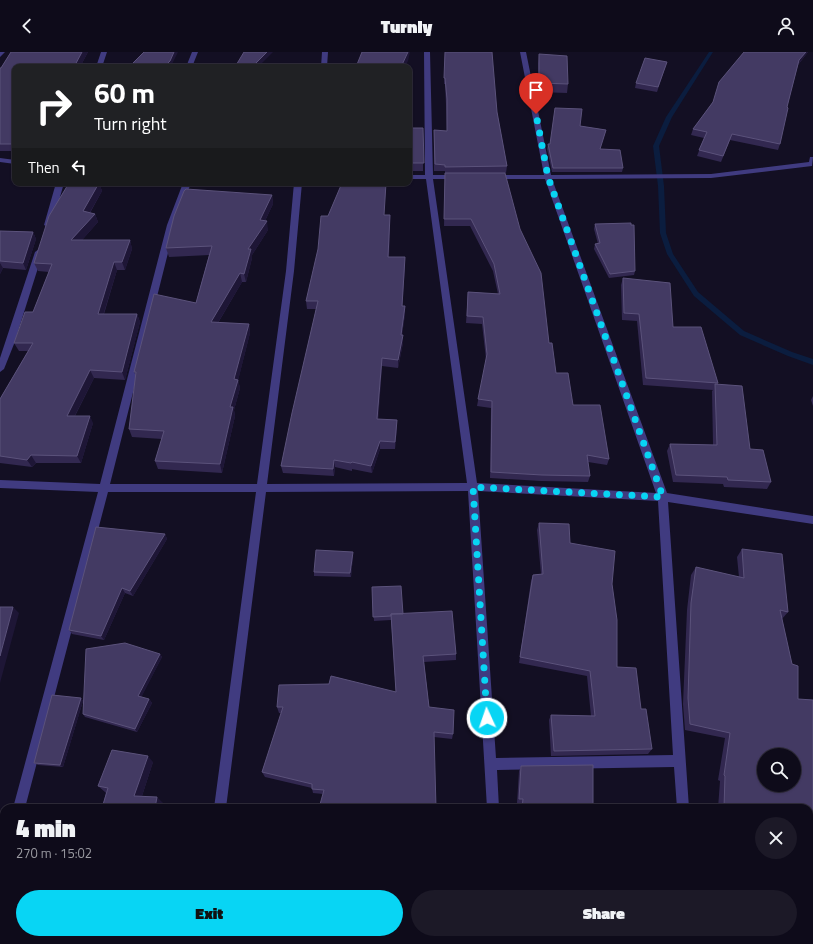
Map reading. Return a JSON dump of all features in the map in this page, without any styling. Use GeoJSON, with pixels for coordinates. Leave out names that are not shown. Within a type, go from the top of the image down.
{"type":"FeatureCollection","features":[{"type":"Feature","properties":{"kind":"street"},"geometry":{"type":"LineString","coordinates":[[100,64],[104,52]]}},
{"type":"Feature","properties":{"kind":"street"},"geometry":{"type":"LineString","coordinates":[[190,64],[195,52]]}},
{"type":"Feature","properties":{"kind":"street"},"geometry":{"type":"LineString","coordinates":[[324,64],[325,52]]}},
{"type":"Feature","properties":{"kind":"street"},"geometry":{"type":"LineString","coordinates":[[427,52],[429,177],[473,487],[493,804]]}},
{"type":"Feature","properties":{"kind":"street"},"geometry":{"type":"LineString","coordinates":[[523,52],[548,177],[663,497],[683,804]]}},
{"type":"Feature","properties":{"kind":"street"},"geometry":{"type":"LineString","coordinates":[[482,177],[711,176],[812,164],[813,159]]}},
{"type":"Feature","properties":{"kind":"street"},"geometry":{"type":"LineString","coordinates":[[0,160],[12,162]]}},
{"type":"Feature","properties":{"kind":"street"},"geometry":{"type":"LineString","coordinates":[[412,177],[467,177]]}},
{"type":"Feature","properties":{"kind":"street"},"geometry":{"type":"LineString","coordinates":[[46,231],[59,186]]}},
{"type":"Feature","properties":{"kind":"street"},"geometry":{"type":"LineString","coordinates":[[20,804],[104,488],[171,225],[186,186]]}},
{"type":"Feature","properties":{"kind":"street"},"geometry":{"type":"LineString","coordinates":[[221,804],[263,488],[290,271],[298,186]]}},
{"type":"Feature","properties":{"kind":"street"},"geometry":{"type":"LineString","coordinates":[[0,369],[10,344],[41,246]]}},
{"type":"Feature","properties":{"kind":"street"},"geometry":{"type":"LineString","coordinates":[[0,484],[104,488],[473,487],[663,497],[813,520]]}},
{"type":"Feature","properties":{"kind":"street"},"geometry":{"type":"LineString","coordinates":[[490,764],[679,762]]}},
{"type":"Feature","properties":{"kind":"building"},"geometry":{"type":"Polygon","coordinates":[[[11,52],[82,52],[76,64],[12,64],[12,144],[0,144],[1,68],[11,52]]]}},
{"type":"Feature","properties":{"kind":"building"},"geometry":{"type":"Polygon","coordinates":[[[144,52],[174,52],[167,64],[132,64],[144,52]]]}},
{"type":"Feature","properties":{"kind":"building"},"geometry":{"type":"Polygon","coordinates":[[[244,52],[267,52],[255,64],[237,64],[244,52]]]}},
{"type":"Feature","properties":{"kind":"building"},"geometry":{"type":"Polygon","coordinates":[[[362,52],[408,52],[402,64],[357,64],[362,52]]]}},
{"type":"Feature","properties":{"kind":"building"},"geometry":{"type":"Polygon","coordinates":[[[445,52],[492,52],[497,112],[507,166],[445,167],[445,165],[435,164],[434,130],[447,131],[447,99],[444,78],[445,52]]]}},
{"type":"Feature","properties":{"kind":"building"},"geometry":{"type":"Polygon","coordinates":[[[744,52],[806,52],[799,60],[787,107],[780,144],[732,134],[723,156],[699,150],[707,132],[693,129],[713,102],[719,82],[744,52]]]}},
{"type":"Feature","properties":{"kind":"building"},"geometry":{"type":"Polygon","coordinates":[[[539,54],[567,56],[568,84],[539,83],[539,54]]]}},
{"type":"Feature","properties":{"kind":"building"},"geometry":{"type":"Polygon","coordinates":[[[645,58],[667,62],[658,87],[636,83],[645,58]]]}},
{"type":"Feature","properties":{"kind":"building"},"geometry":{"type":"Polygon","coordinates":[[[555,108],[582,109],[580,126],[606,130],[600,149],[620,150],[623,168],[553,168],[548,144],[550,144],[555,108]]]}},
{"type":"Feature","properties":{"kind":"building"},"geometry":{"type":"Polygon","coordinates":[[[412,128],[423,128],[424,163],[412,163],[412,128]]]}},
{"type":"Feature","properties":{"kind":"building"},"geometry":{"type":"Polygon","coordinates":[[[445,173],[505,173],[520,229],[541,273],[549,343],[552,343],[556,373],[568,373],[573,405],[600,405],[609,459],[587,455],[590,476],[491,472],[492,401],[478,399],[487,354],[483,317],[467,316],[468,292],[500,294],[494,264],[471,219],[444,219],[445,173]]]}},
{"type":"Feature","properties":{"kind":"building"},"geometry":{"type":"Polygon","coordinates":[[[67,186],[97,186],[83,211],[95,214],[71,240],[130,240],[122,262],[114,262],[98,314],[137,314],[122,372],[90,370],[67,416],[90,416],[77,456],[31,455],[27,460],[0,456],[0,399],[33,343],[14,343],[25,312],[33,312],[52,264],[34,263],[49,216],[67,186]]]}},
{"type":"Feature","properties":{"kind":"building"},"geometry":{"type":"Polygon","coordinates":[[[341,186],[386,186],[384,215],[390,215],[388,257],[405,257],[402,306],[405,306],[401,335],[403,335],[398,360],[382,358],[377,419],[397,420],[395,442],[380,441],[371,466],[334,460],[333,469],[281,466],[318,301],[306,301],[318,249],[321,216],[328,216],[341,186]]]}},
{"type":"Feature","properties":{"kind":"building"},"geometry":{"type":"Polygon","coordinates":[[[186,189],[272,195],[260,220],[267,221],[248,249],[251,249],[244,274],[240,273],[211,322],[249,324],[234,379],[238,380],[230,407],[233,407],[220,464],[155,461],[164,431],[129,429],[136,372],[134,372],[154,294],[196,303],[212,246],[166,248],[174,216],[186,189]]]}},
{"type":"Feature","properties":{"kind":"building"},"geometry":{"type":"Polygon","coordinates":[[[631,223],[631,225],[634,225],[635,271],[610,274],[595,244],[600,243],[595,224],[631,223]]]}},
{"type":"Feature","properties":{"kind":"building"},"geometry":{"type":"Polygon","coordinates":[[[0,231],[33,232],[23,263],[0,261],[0,231]]]}},
{"type":"Feature","properties":{"kind":"building"},"geometry":{"type":"Polygon","coordinates":[[[623,278],[670,283],[673,327],[701,327],[718,383],[646,378],[639,314],[624,313],[623,278]]]}},
{"type":"Feature","properties":{"kind":"building"},"geometry":{"type":"Polygon","coordinates":[[[715,384],[742,386],[750,449],[763,450],[771,482],[728,480],[727,477],[676,475],[670,444],[717,445],[715,384]]]}},
{"type":"Feature","properties":{"kind":"building"},"geometry":{"type":"Polygon","coordinates":[[[539,523],[569,524],[570,543],[615,551],[612,584],[617,620],[617,667],[636,668],[641,709],[646,709],[652,749],[554,751],[551,715],[595,716],[590,671],[520,657],[533,575],[543,574],[539,523]]]}},
{"type":"Feature","properties":{"kind":"building"},"geometry":{"type":"Polygon","coordinates":[[[96,527],[165,534],[130,591],[122,588],[101,636],[69,630],[96,527]]]}},
{"type":"Feature","properties":{"kind":"building"},"geometry":{"type":"Polygon","coordinates":[[[742,549],[782,554],[788,612],[780,610],[792,664],[798,666],[798,699],[813,700],[813,804],[724,804],[724,775],[730,733],[690,724],[688,698],[691,603],[696,567],[744,578],[742,549]]]}},
{"type":"Feature","properties":{"kind":"building"},"geometry":{"type":"Polygon","coordinates":[[[316,550],[353,552],[350,573],[314,572],[316,550]]]}},
{"type":"Feature","properties":{"kind":"building"},"geometry":{"type":"Polygon","coordinates":[[[401,586],[403,614],[373,617],[372,587],[401,586]]]}},
{"type":"Feature","properties":{"kind":"building"},"geometry":{"type":"Polygon","coordinates":[[[0,607],[13,607],[0,656],[0,607]]]}},
{"type":"Feature","properties":{"kind":"building"},"geometry":{"type":"Polygon","coordinates":[[[452,611],[456,654],[423,656],[429,707],[454,710],[453,734],[434,732],[436,804],[320,804],[324,790],[312,789],[312,784],[262,772],[283,707],[277,707],[279,685],[329,684],[331,676],[396,692],[391,614],[452,611]]]}},
{"type":"Feature","properties":{"kind":"building"},"geometry":{"type":"Polygon","coordinates":[[[125,643],[160,654],[138,696],[149,699],[135,729],[83,714],[86,649],[125,643]]]}},
{"type":"Feature","properties":{"kind":"building"},"geometry":{"type":"Polygon","coordinates":[[[52,695],[81,698],[60,765],[34,763],[52,695]]]}},
{"type":"Feature","properties":{"kind":"building"},"geometry":{"type":"Polygon","coordinates":[[[112,750],[148,756],[134,796],[157,797],[156,804],[103,804],[108,788],[98,786],[112,750]]]}},
{"type":"Feature","properties":{"kind":"building"},"geometry":{"type":"Polygon","coordinates":[[[593,765],[593,804],[522,804],[523,799],[519,799],[521,766],[593,765]]]}},
{"type":"Feature","properties":{"kind":"waterway"},"geometry":{"type":"LineString","coordinates":[[711,52],[669,117],[656,146],[661,186],[663,233],[670,254],[696,294],[742,333],[790,354],[813,362]]}},
{"type":"Feature","properties":{"kind":"route"},"geometry":{"type":"LineString","coordinates":[[487,718],[473,487],[663,497],[548,177],[536,114]]}}]}
